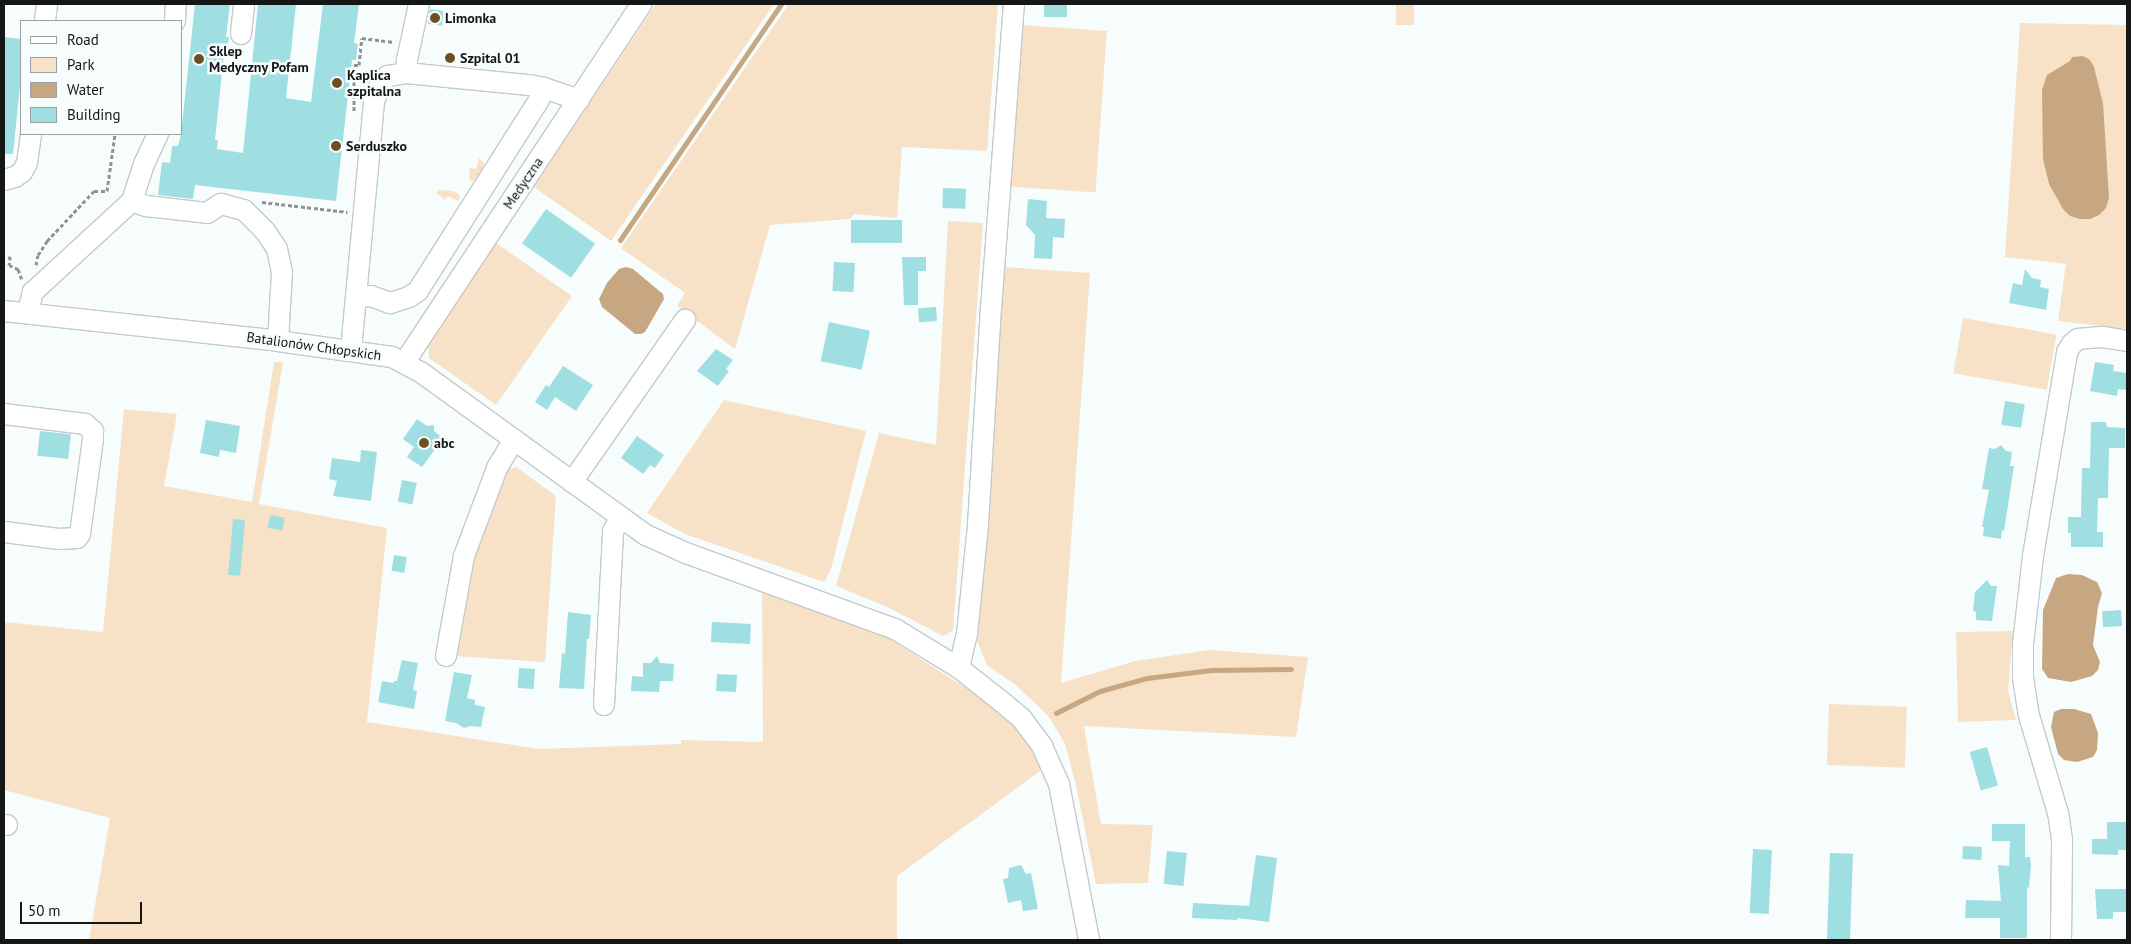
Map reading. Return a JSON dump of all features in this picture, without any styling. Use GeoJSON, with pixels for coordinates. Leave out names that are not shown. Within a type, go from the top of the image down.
{"type":"FeatureCollection","features":[{"type":"Feature","properties":{"kind":"street"},"geometry":{"type":"LineString","coordinates":[[44,20],[47,4]]}},
{"type":"Feature","properties":{"kind":"street"},"geometry":{"type":"LineString","coordinates":[[174,20],[176,4]]}},
{"type":"Feature","properties":{"kind":"street"},"geometry":{"type":"LineString","coordinates":[[241,34],[244,4]]}},
{"type":"Feature","properties":{"kind":"street"},"geometry":{"type":"LineString","coordinates":[[406,73],[406,60],[420,4]]}},
{"type":"Feature","properties":{"kind":"street","name":"Medyczna"},"geometry":{"type":"LineString","coordinates":[[404,362],[642,4]]}},
{"type":"Feature","properties":{"kind":"street"},"geometry":{"type":"LineString","coordinates":[[959,668],[968,634],[978,525],[993,279],[1014,4]]}},
{"type":"Feature","properties":{"kind":"street"},"geometry":{"type":"LineString","coordinates":[[351,350],[357,297],[362,214],[376,92],[381,82],[388,76],[406,73],[544,88],[579,100]]}},
{"type":"Feature","properties":{"kind":"street"},"geometry":{"type":"LineString","coordinates":[[357,297],[371,296],[390,303],[409,297],[418,291],[539,100],[544,88]]}},
{"type":"Feature","properties":{"kind":"street"},"geometry":{"type":"LineString","coordinates":[[4,180],[15,177],[22,172],[27,163],[31,135]]}},
{"type":"Feature","properties":{"kind":"street"},"geometry":{"type":"LineString","coordinates":[[28,313],[33,292],[132,201],[144,164],[158,135]]}},
{"type":"Feature","properties":{"kind":"street"},"geometry":{"type":"LineString","coordinates":[[132,201],[146,206],[207,213],[221,204],[244,210],[265,231],[277,248],[282,272],[278,340]]}},
{"type":"Feature","properties":{"kind":"street","name":"Batalionów Chłopskich"},"geometry":{"type":"LineString","coordinates":[[4,311],[278,340],[376,353],[404,362],[646,535],[686,553],[895,629],[959,668],[1022,719],[1042,746],[1059,784],[1089,940]]}},
{"type":"Feature","properties":{"kind":"street"},"geometry":{"type":"LineString","coordinates":[[572,482],[685,320]]}},
{"type":"Feature","properties":{"kind":"street"},"geometry":{"type":"LineString","coordinates":[[2060,940],[2062,840],[2058,813],[2029,716],[2023,678],[2023,644],[2033,556],[2067,352],[2078,339],[2103,338],[2127,341]]}},
{"type":"Feature","properties":{"kind":"street"},"geometry":{"type":"LineString","coordinates":[[4,414],[85,424],[93,431],[94,439],[80,534],[77,538],[59,539],[4,532]]}},
{"type":"Feature","properties":{"kind":"street"},"geometry":{"type":"LineString","coordinates":[[446,656],[464,556],[496,468],[514,440]]}},
{"type":"Feature","properties":{"kind":"street"},"geometry":{"type":"LineString","coordinates":[[604,705],[613,531],[621,517]]}},
{"type":"Feature","properties":{"kind":"path"},"geometry":{"type":"LineString","coordinates":[[354,112],[354,65],[359,66],[362,38],[396,42]]}},
{"type":"Feature","properties":{"kind":"path"},"geometry":{"type":"LineString","coordinates":[[37,268],[38,255],[47,241],[94,191],[107,192],[114,135]]}},
{"type":"Feature","properties":{"kind":"path"},"geometry":{"type":"LineString","coordinates":[[254,201],[352,212]]}},
{"type":"Feature","properties":{"kind":"path"},"geometry":{"type":"LineString","coordinates":[[10,256],[9,265],[18,269],[22,284],[30,282]]}},
{"type":"Feature","properties":{"kind":"green space"},"geometry":{"type":"Polygon","coordinates":[[[656,4],[774,4],[611,241],[534,187],[656,4]]]}},
{"type":"Feature","properties":{"kind":"green space"},"geometry":{"type":"Polygon","coordinates":[[[789,4],[998,4],[987,151],[902,147],[897,218],[854,214],[850,219],[770,225],[735,349],[677,306],[685,293],[621,248],[789,4]]]}},
{"type":"Feature","properties":{"kind":"green space"},"geometry":{"type":"Polygon","coordinates":[[[1396,4],[1414,4],[1414,25],[1396,25],[1396,4]]]}},
{"type":"Feature","properties":{"kind":"green space"},"geometry":{"type":"Polygon","coordinates":[[[2020,23],[2127,25],[2127,329],[2058,321],[2066,264],[2005,257],[2020,23]]]}},
{"type":"Feature","properties":{"kind":"green space"},"geometry":{"type":"Polygon","coordinates":[[[1022,25],[1107,31],[1095,193],[1011,187],[1022,25]]]}},
{"type":"Feature","properties":{"kind":"green space"},"geometry":{"type":"Polygon","coordinates":[[[479,158],[484,163],[482,170],[473,181],[469,180],[470,168],[476,169],[479,158]]]}},
{"type":"Feature","properties":{"kind":"green space"},"geometry":{"type":"Polygon","coordinates":[[[438,190],[452,191],[459,194],[460,198],[458,201],[448,196],[445,200],[436,193],[438,190]]]}},
{"type":"Feature","properties":{"kind":"green space"},"geometry":{"type":"Polygon","coordinates":[[[948,221],[983,223],[953,631],[943,636],[885,606],[836,586],[879,433],[936,445],[948,221]]]}},
{"type":"Feature","properties":{"kind":"green space"},"geometry":{"type":"Polygon","coordinates":[[[496,243],[572,296],[496,405],[429,358],[428,341],[496,243]]]}},
{"type":"Feature","properties":{"kind":"green space"},"geometry":{"type":"Polygon","coordinates":[[[1005,267],[1090,273],[1061,683],[1135,661],[1210,650],[1308,657],[1296,737],[1084,726],[1101,824],[1153,825],[1148,883],[1096,884],[1076,785],[1065,744],[1049,717],[1016,685],[987,665],[977,641],[1005,267]]]}},
{"type":"Feature","properties":{"kind":"green space"},"geometry":{"type":"Polygon","coordinates":[[[1963,318],[2057,334],[2047,390],[1953,373],[1963,318]]]}},
{"type":"Feature","properties":{"kind":"green space"},"geometry":{"type":"Polygon","coordinates":[[[274,362],[283,362],[259,504],[387,528],[367,722],[539,749],[681,744],[681,740],[763,742],[762,591],[882,634],[997,708],[1023,729],[1037,753],[1040,771],[897,876],[897,940],[89,940],[110,818],[4,790],[4,622],[103,632],[124,409],[177,414],[164,486],[252,502],[274,362]]]}},
{"type":"Feature","properties":{"kind":"green space"},"geometry":{"type":"Polygon","coordinates":[[[724,400],[866,431],[831,569],[824,582],[685,534],[647,513],[724,400]]]}},
{"type":"Feature","properties":{"kind":"green space"},"geometry":{"type":"Polygon","coordinates":[[[516,467],[556,496],[545,662],[454,656],[465,574],[502,472],[516,467]]]}},
{"type":"Feature","properties":{"kind":"green space"},"geometry":{"type":"Polygon","coordinates":[[[2013,631],[2008,691],[2016,720],[1958,722],[1956,632],[2013,631]]]}},
{"type":"Feature","properties":{"kind":"green space"},"geometry":{"type":"Polygon","coordinates":[[[1829,704],[1907,707],[1905,768],[1827,765],[1829,704]]]}},
{"type":"Feature","properties":{"kind":"water"},"geometry":{"type":"Polygon","coordinates":[[[2083,56],[2090,60],[2094,67],[2103,103],[2109,198],[2106,208],[2099,215],[2090,219],[2070,216],[2063,209],[2049,184],[2043,159],[2042,90],[2047,75],[2070,61],[2072,57],[2083,56]]]}},
{"type":"Feature","properties":{"kind":"water"},"geometry":{"type":"Polygon","coordinates":[[[626,267],[633,269],[663,294],[664,299],[645,332],[641,334],[635,334],[602,307],[599,299],[607,283],[619,269],[626,267]]]}},
{"type":"Feature","properties":{"kind":"water"},"geometry":{"type":"Polygon","coordinates":[[[2068,574],[2082,575],[2097,582],[2102,593],[2098,607],[2093,645],[2100,662],[2098,670],[2092,676],[2071,682],[2048,678],[2042,669],[2043,610],[2056,578],[2068,574]]]}},
{"type":"Feature","properties":{"kind":"water"},"geometry":{"type":"Polygon","coordinates":[[[2061,709],[2074,709],[2091,714],[2098,733],[2097,750],[2093,757],[2077,762],[2064,760],[2058,754],[2051,727],[2054,712],[2061,709]]]}},
{"type":"Feature","properties":{"kind":"building"},"geometry":{"type":"Polygon","coordinates":[[[195,4],[230,4],[226,37],[229,37],[227,53],[224,53],[215,140],[218,140],[217,149],[243,153],[258,4],[296,4],[286,98],[311,102],[323,4],[359,4],[354,43],[358,44],[356,60],[352,60],[336,201],[195,185],[193,199],[158,195],[162,162],[170,163],[172,146],[178,146],[182,135],[195,4]]]}},
{"type":"Feature","properties":{"kind":"building"},"geometry":{"type":"Polygon","coordinates":[[[1044,4],[1067,4],[1067,17],[1044,17],[1044,4]]]}},
{"type":"Feature","properties":{"kind":"building","name":"Limonka"},"geometry":{"type":"Polygon","coordinates":[[[430,9],[444,11],[442,26],[428,24],[430,9]]]}},
{"type":"Feature","properties":{"kind":"building"},"geometry":{"type":"Polygon","coordinates":[[[4,37],[20,39],[20,86],[13,154],[4,154],[4,37]]]}},
{"type":"Feature","properties":{"kind":"building"},"geometry":{"type":"Polygon","coordinates":[[[943,188],[966,189],[965,209],[942,208],[943,188]]]}},
{"type":"Feature","properties":{"kind":"building"},"geometry":{"type":"Polygon","coordinates":[[[1028,199],[1047,201],[1046,218],[1065,219],[1064,238],[1053,237],[1052,259],[1034,258],[1035,235],[1026,225],[1028,199]]]}},
{"type":"Feature","properties":{"kind":"building"},"geometry":{"type":"Polygon","coordinates":[[[546,209],[595,243],[571,278],[522,243],[546,209]]]}},
{"type":"Feature","properties":{"kind":"building"},"geometry":{"type":"Polygon","coordinates":[[[851,220],[902,220],[902,243],[851,243],[851,220]]]}},
{"type":"Feature","properties":{"kind":"building"},"geometry":{"type":"Polygon","coordinates":[[[902,257],[926,257],[926,271],[918,271],[918,305],[904,305],[902,257]]]}},
{"type":"Feature","properties":{"kind":"building"},"geometry":{"type":"Polygon","coordinates":[[[834,262],[855,263],[853,292],[832,291],[834,262]]]}},
{"type":"Feature","properties":{"kind":"building"},"geometry":{"type":"Polygon","coordinates":[[[2025,269],[2032,278],[2041,280],[2040,287],[2049,289],[2046,310],[2009,303],[2013,283],[2022,285],[2025,269]]]}},
{"type":"Feature","properties":{"kind":"building"},"geometry":{"type":"Polygon","coordinates":[[[936,307],[937,321],[919,322],[918,308],[936,307]]]}},
{"type":"Feature","properties":{"kind":"building"},"geometry":{"type":"Polygon","coordinates":[[[829,322],[870,331],[862,370],[821,361],[829,322]]]}},
{"type":"Feature","properties":{"kind":"building"},"geometry":{"type":"Polygon","coordinates":[[[716,349],[733,360],[726,369],[729,371],[718,386],[697,371],[716,349]]]}},
{"type":"Feature","properties":{"kind":"building"},"geometry":{"type":"Polygon","coordinates":[[[2095,362],[2114,365],[2113,371],[2127,373],[2127,390],[2118,389],[2117,396],[2090,391],[2095,362]]]}},
{"type":"Feature","properties":{"kind":"building"},"geometry":{"type":"Polygon","coordinates":[[[563,366],[593,385],[576,411],[555,397],[547,410],[535,402],[546,385],[549,387],[563,366]]]}},
{"type":"Feature","properties":{"kind":"building"},"geometry":{"type":"Polygon","coordinates":[[[2005,401],[2025,404],[2021,428],[2001,425],[2005,401]]]}},
{"type":"Feature","properties":{"kind":"building","name":"abc"},"geometry":{"type":"Polygon","coordinates":[[[417,419],[427,426],[434,425],[434,431],[443,438],[422,467],[407,457],[414,447],[403,439],[417,419]]]}},
{"type":"Feature","properties":{"kind":"building"},"geometry":{"type":"Polygon","coordinates":[[[206,420],[240,426],[236,453],[220,450],[219,457],[200,453],[206,420]]]}},
{"type":"Feature","properties":{"kind":"building"},"geometry":{"type":"Polygon","coordinates":[[[2091,422],[2106,422],[2107,427],[2125,428],[2125,448],[2109,448],[2108,498],[2098,498],[2097,532],[2103,532],[2103,547],[2071,547],[2071,533],[2068,533],[2068,517],[2081,517],[2082,468],[2090,468],[2091,422]]]}},
{"type":"Feature","properties":{"kind":"building"},"geometry":{"type":"Polygon","coordinates":[[[40,431],[71,434],[68,459],[37,456],[40,431]]]}},
{"type":"Feature","properties":{"kind":"building"},"geometry":{"type":"Polygon","coordinates":[[[637,436],[664,455],[655,468],[650,465],[643,474],[621,458],[637,436]]]}},
{"type":"Feature","properties":{"kind":"building"},"geometry":{"type":"Polygon","coordinates":[[[2001,445],[2006,451],[2012,452],[2010,466],[2014,466],[2004,531],[2002,530],[2001,539],[1983,536],[1984,527],[1982,527],[1989,490],[1982,489],[1989,448],[1995,449],[2001,445]]]}},
{"type":"Feature","properties":{"kind":"building"},"geometry":{"type":"Polygon","coordinates":[[[361,450],[377,452],[371,501],[333,496],[337,481],[329,479],[332,458],[360,462],[361,450]]]}},
{"type":"Feature","properties":{"kind":"building"},"geometry":{"type":"Polygon","coordinates":[[[402,480],[417,483],[413,504],[398,502],[402,480]]]}},
{"type":"Feature","properties":{"kind":"building"},"geometry":{"type":"Polygon","coordinates":[[[270,515],[285,518],[282,531],[268,528],[270,515]]]}},
{"type":"Feature","properties":{"kind":"building"},"geometry":{"type":"Polygon","coordinates":[[[233,519],[245,520],[240,576],[228,575],[233,519]]]}},
{"type":"Feature","properties":{"kind":"building"},"geometry":{"type":"Polygon","coordinates":[[[394,555],[407,557],[404,573],[391,571],[394,555]]]}},
{"type":"Feature","properties":{"kind":"building"},"geometry":{"type":"Polygon","coordinates":[[[1987,580],[1991,586],[1997,586],[1992,621],[1976,620],[1976,612],[1973,611],[1975,592],[1987,580]]]}},
{"type":"Feature","properties":{"kind":"building"},"geometry":{"type":"Polygon","coordinates":[[[2121,610],[2122,626],[2103,627],[2102,611],[2121,610]]]}},
{"type":"Feature","properties":{"kind":"building"},"geometry":{"type":"Polygon","coordinates":[[[568,612],[591,615],[589,639],[587,639],[584,689],[559,688],[562,653],[565,654],[568,612]]]}},
{"type":"Feature","properties":{"kind":"building"},"geometry":{"type":"Polygon","coordinates":[[[712,622],[751,624],[750,644],[711,642],[712,622]]]}},
{"type":"Feature","properties":{"kind":"building"},"geometry":{"type":"Polygon","coordinates":[[[657,656],[660,663],[674,664],[673,681],[660,681],[659,692],[631,691],[632,676],[643,677],[643,663],[651,663],[657,656]]]}},
{"type":"Feature","properties":{"kind":"building"},"geometry":{"type":"Polygon","coordinates":[[[402,660],[418,663],[413,690],[417,691],[414,709],[378,702],[382,681],[393,683],[397,681],[402,660]]]}},
{"type":"Feature","properties":{"kind":"building"},"geometry":{"type":"Polygon","coordinates":[[[519,668],[535,669],[534,689],[518,688],[519,668]]]}},
{"type":"Feature","properties":{"kind":"building"},"geometry":{"type":"Polygon","coordinates":[[[454,672],[472,675],[467,698],[475,700],[475,705],[485,707],[481,727],[470,726],[464,728],[456,723],[445,721],[454,672]]]}},
{"type":"Feature","properties":{"kind":"building"},"geometry":{"type":"Polygon","coordinates":[[[717,674],[737,675],[736,692],[716,691],[717,674]]]}},
{"type":"Feature","properties":{"kind":"building"},"geometry":{"type":"Polygon","coordinates":[[[1987,747],[1998,785],[1981,790],[1970,752],[1987,747]]]}},
{"type":"Feature","properties":{"kind":"building"},"geometry":{"type":"Polygon","coordinates":[[[2107,822],[2127,822],[2127,850],[2118,850],[2118,855],[2092,854],[2092,839],[2107,839],[2107,822]]]}},
{"type":"Feature","properties":{"kind":"building"},"geometry":{"type":"Polygon","coordinates":[[[1992,824],[2025,824],[2025,857],[2030,857],[2031,866],[2029,888],[2027,887],[2027,938],[2000,938],[2000,918],[1965,918],[1966,900],[2001,901],[1998,865],[2009,866],[2010,841],[1992,841],[1992,824]]]}},
{"type":"Feature","properties":{"kind":"building"},"geometry":{"type":"Polygon","coordinates":[[[1963,846],[1982,847],[1981,860],[1962,859],[1963,846]]]}},
{"type":"Feature","properties":{"kind":"building"},"geometry":{"type":"Polygon","coordinates":[[[1753,849],[1772,850],[1769,914],[1750,913],[1753,849]]]}},
{"type":"Feature","properties":{"kind":"building"},"geometry":{"type":"Polygon","coordinates":[[[1167,851],[1187,853],[1183,886],[1164,884],[1167,851]]]}},
{"type":"Feature","properties":{"kind":"building"},"geometry":{"type":"Polygon","coordinates":[[[1830,853],[1853,854],[1850,940],[1827,940],[1830,853]]]}},
{"type":"Feature","properties":{"kind":"building"},"geometry":{"type":"Polygon","coordinates":[[[1256,855],[1277,858],[1269,922],[1238,918],[1237,920],[1192,918],[1193,903],[1249,906],[1256,855]]]}},
{"type":"Feature","properties":{"kind":"building"},"geometry":{"type":"Polygon","coordinates":[[[1021,865],[1026,874],[1031,873],[1038,909],[1023,911],[1021,900],[1008,903],[1003,879],[1008,878],[1009,868],[1021,865]]]}},
{"type":"Feature","properties":{"kind":"building"},"geometry":{"type":"Polygon","coordinates":[[[2095,889],[2126,889],[2126,912],[2113,912],[2113,919],[2097,919],[2095,889]]]}},
{"type":"Feature","properties":{"kind":"waterway"},"geometry":{"type":"LineString","coordinates":[[620,240],[781,4]]}},
{"type":"Feature","properties":{"kind":"waterway"},"geometry":{"type":"LineString","coordinates":[[1056,713],[1100,691],[1147,678],[1212,670],[1291,669]]}},
{"type":"Feature","properties":{"kind":"place","name":"Limonka"},"geometry":{"type":"Point","coordinates":[435,18]}},
{"type":"Feature","properties":{"kind":"place","name":"Szpital 01"},"geometry":{"type":"Point","coordinates":[450,58]}},
{"type":"Feature","properties":{"kind":"place","name":"Sklep Medyczny Pofam"},"geometry":{"type":"Point","coordinates":[199,59]}},
{"type":"Feature","properties":{"kind":"place","name":"Kaplica szpitalna"},"geometry":{"type":"Point","coordinates":[337,83]}},
{"type":"Feature","properties":{"kind":"place","name":"Serduszko"},"geometry":{"type":"Point","coordinates":[336,146]}},
{"type":"Feature","properties":{"kind":"place","name":"abc"},"geometry":{"type":"Point","coordinates":[424,443]}}]}
